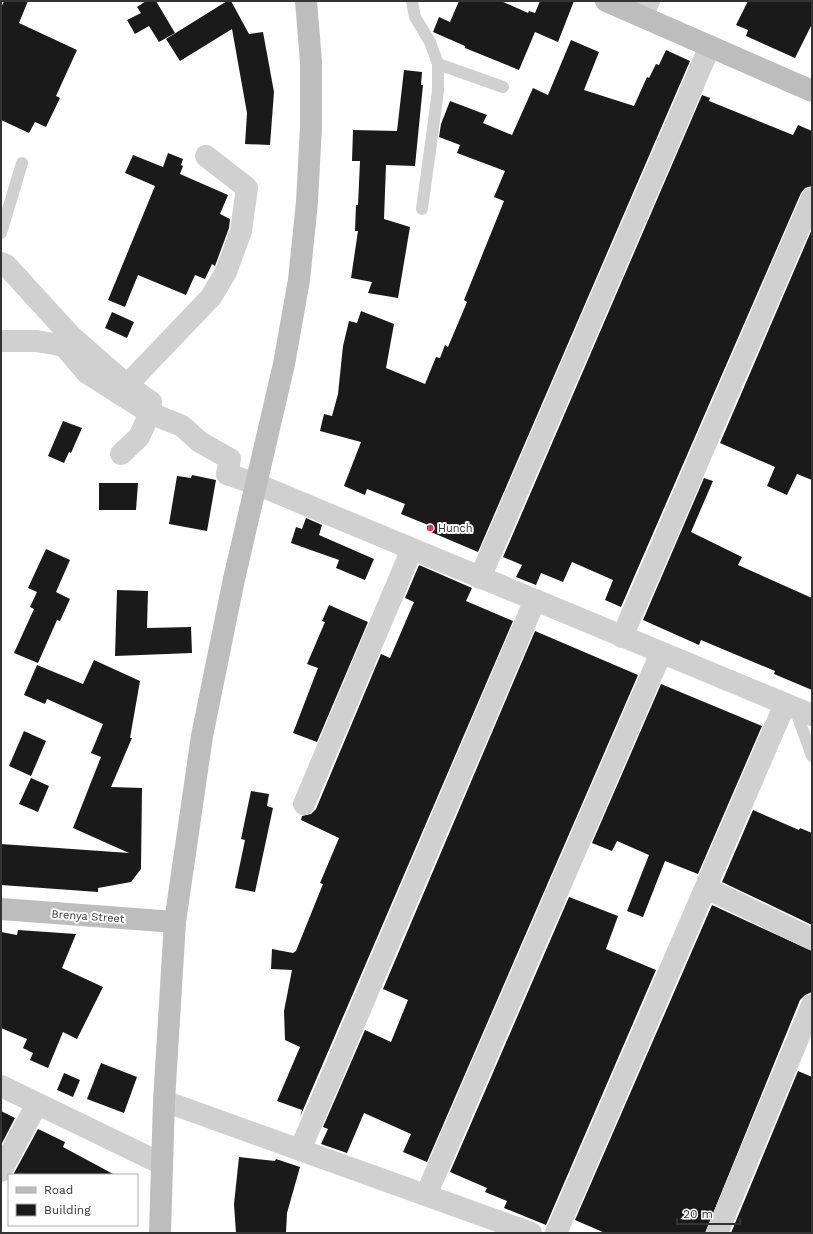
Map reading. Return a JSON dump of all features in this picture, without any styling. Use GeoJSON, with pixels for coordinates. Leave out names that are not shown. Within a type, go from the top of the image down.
{"type":"FeatureCollection","features":[{"type":"Feature","properties":{"kind":"main road"},"geometry":{"type":"LineString","coordinates":[[160,1233],[164,1101],[175,922],[202,736],[234,579],[284,364],[299,280],[307,202],[311,126],[311,62],[306,1]]}},
{"type":"Feature","properties":{"kind":"main road"},"geometry":{"type":"LineString","coordinates":[[606,1],[646,9],[710,46],[812,91]]}},
{"type":"Feature","properties":{"kind":"main road","name":"Brenya Street"},"geometry":{"type":"LineString","coordinates":[[1,909],[175,922]]}},
{"type":"Feature","properties":{"kind":"street"},"geometry":{"type":"LineString","coordinates":[[480,578],[710,46]]}},
{"type":"Feature","properties":{"kind":"street"},"geometry":{"type":"LineString","coordinates":[[127,385],[211,297],[226,272],[241,231],[247,188],[206,156]]}},
{"type":"Feature","properties":{"kind":"street"},"geometry":{"type":"LineString","coordinates":[[622,636],[812,198]]}},
{"type":"Feature","properties":{"kind":"street"},"geometry":{"type":"LineString","coordinates":[[1,263],[6,265],[70,335],[127,385],[151,402],[150,413],[139,437],[121,454]]}},
{"type":"Feature","properties":{"kind":"street"},"geometry":{"type":"LineString","coordinates":[[1,341],[37,342],[64,346],[87,373],[150,413],[182,426],[200,442],[230,459],[227,474],[256,484],[798,710],[706,888],[556,1233]]}},
{"type":"Feature","properties":{"kind":"street"},"geometry":{"type":"LineString","coordinates":[[304,804],[412,549]]}},
{"type":"Feature","properties":{"kind":"street"},"geometry":{"type":"LineString","coordinates":[[300,1150],[535,600]]}},
{"type":"Feature","properties":{"kind":"street"},"geometry":{"type":"LineString","coordinates":[[426,1195],[661,653]]}},
{"type":"Feature","properties":{"kind":"street"},"geometry":{"type":"LineString","coordinates":[[706,888],[812,940]]}},
{"type":"Feature","properties":{"kind":"street"},"geometry":{"type":"LineString","coordinates":[[717,1233],[812,1005]]}},
{"type":"Feature","properties":{"kind":"street"},"geometry":{"type":"LineString","coordinates":[[1,1086],[162,1164]]}},
{"type":"Feature","properties":{"kind":"street"},"geometry":{"type":"LineString","coordinates":[[164,1101],[531,1233]]}},
{"type":"Feature","properties":{"kind":"street"},"geometry":{"type":"LineString","coordinates":[[1,1171],[37,1104]]}},
{"type":"Feature","properties":{"kind":"lane"},"geometry":{"type":"LineString","coordinates":[[412,1],[415,17],[430,42],[438,64],[438,91],[422,208]]}},
{"type":"Feature","properties":{"kind":"lane"},"geometry":{"type":"LineString","coordinates":[[438,64],[503,87]]}},
{"type":"Feature","properties":{"kind":"lane"},"geometry":{"type":"LineString","coordinates":[[1,233],[22,163]]}},
{"type":"Feature","properties":{"kind":"lane"},"geometry":{"type":"LineString","coordinates":[[798,710],[812,756]]}},
{"type":"Feature","properties":{"kind":"building"},"geometry":{"type":"Polygon","coordinates":[[[4,1],[28,1],[19,23],[77,50],[56,96],[60,98],[46,127],[35,122],[29,133],[1,120],[1,8],[4,1]]]}},
{"type":"Feature","properties":{"kind":"building"},"geometry":{"type":"Polygon","coordinates":[[[146,1],[156,1],[175,33],[159,42],[149,26],[135,34],[127,20],[141,13],[137,7],[146,1]]]}},
{"type":"Feature","properties":{"kind":"building"},"geometry":{"type":"Polygon","coordinates":[[[227,1],[231,1],[249,34],[263,32],[274,92],[270,145],[245,144],[247,113],[232,29],[180,61],[166,39],[227,1]]]}},
{"type":"Feature","properties":{"kind":"building"},"geometry":{"type":"Polygon","coordinates":[[[459,1],[501,1],[528,13],[529,11],[535,13],[540,1],[574,1],[558,42],[535,32],[519,70],[465,48],[465,46],[433,32],[439,17],[450,22],[459,1]]]}},
{"type":"Feature","properties":{"kind":"building"},"geometry":{"type":"Polygon","coordinates":[[[748,1],[812,1],[812,24],[795,58],[746,36],[748,30],[736,25],[748,1]]]}},
{"type":"Feature","properties":{"kind":"building"},"geometry":{"type":"Polygon","coordinates":[[[571,40],[599,52],[584,90],[634,106],[647,77],[649,78],[656,64],[659,65],[666,50],[690,61],[478,552],[431,532],[433,527],[401,514],[405,504],[367,489],[365,495],[344,486],[361,442],[320,431],[324,414],[332,416],[338,394],[343,346],[349,321],[357,323],[361,311],[394,324],[386,368],[425,384],[436,357],[440,358],[445,345],[448,347],[467,302],[464,300],[504,201],[494,197],[505,171],[457,153],[460,145],[439,137],[441,124],[450,101],[487,115],[483,123],[512,135],[533,88],[548,95],[571,40]]]}},
{"type":"Feature","properties":{"kind":"building"},"geometry":{"type":"Polygon","coordinates":[[[404,70],[422,72],[421,85],[423,85],[415,166],[386,165],[384,219],[410,227],[398,298],[368,293],[372,282],[351,278],[358,231],[355,231],[360,161],[352,161],[353,130],[397,131],[404,70]]]}},
{"type":"Feature","properties":{"kind":"building"},"geometry":{"type":"Polygon","coordinates":[[[702,95],[710,98],[709,101],[793,135],[798,125],[812,131],[812,186],[805,188],[801,193],[621,607],[605,600],[613,580],[572,562],[563,582],[541,573],[536,585],[516,577],[522,565],[503,557],[702,95]]]}},
{"type":"Feature","properties":{"kind":"building"},"geometry":{"type":"Polygon","coordinates":[[[168,153],[183,159],[181,165],[183,166],[180,174],[228,195],[220,214],[230,219],[229,228],[215,266],[212,264],[205,279],[195,275],[186,295],[138,275],[125,307],[108,300],[155,186],[125,173],[133,155],[163,167],[168,153]]]}},
{"type":"Feature","properties":{"kind":"building"},"geometry":{"type":"Polygon","coordinates":[[[812,229],[812,480],[797,474],[787,495],[767,486],[775,467],[720,443],[812,229]]]}},
{"type":"Feature","properties":{"kind":"building"},"geometry":{"type":"Polygon","coordinates":[[[112,312],[134,322],[127,338],[105,328],[112,312]]]}},
{"type":"Feature","properties":{"kind":"building"},"geometry":{"type":"Polygon","coordinates":[[[63,421],[82,428],[71,453],[69,452],[64,463],[48,456],[63,421]]]}},
{"type":"Feature","properties":{"kind":"building"},"geometry":{"type":"Polygon","coordinates":[[[192,475],[216,480],[207,531],[169,524],[177,476],[191,478],[192,475]]]}},
{"type":"Feature","properties":{"kind":"building"},"geometry":{"type":"Polygon","coordinates":[[[704,478],[713,481],[691,532],[742,557],[738,565],[812,598],[812,690],[774,674],[775,671],[701,640],[699,645],[643,620],[704,478]]]}},
{"type":"Feature","properties":{"kind":"building"},"geometry":{"type":"Polygon","coordinates":[[[99,483],[138,483],[136,510],[99,510],[99,483]]]}},
{"type":"Feature","properties":{"kind":"building"},"geometry":{"type":"Polygon","coordinates":[[[306,518],[322,525],[319,535],[374,559],[365,580],[336,568],[339,560],[291,543],[296,527],[302,529],[306,518]]]}},
{"type":"Feature","properties":{"kind":"building"},"geometry":{"type":"Polygon","coordinates":[[[46,549],[70,560],[56,592],[70,599],[60,621],[57,620],[38,663],[14,653],[34,609],[30,607],[37,592],[28,588],[46,549]]]}},
{"type":"Feature","properties":{"kind":"building"},"geometry":{"type":"Polygon","coordinates":[[[419,565],[472,588],[466,601],[513,621],[300,1117],[302,1110],[277,1101],[300,1047],[285,1040],[284,1011],[292,970],[271,969],[272,949],[293,953],[296,951],[323,884],[320,883],[339,838],[301,820],[302,816],[311,814],[316,809],[381,654],[390,658],[414,602],[405,598],[419,565]]]}},
{"type":"Feature","properties":{"kind":"building"},"geometry":{"type":"Polygon","coordinates":[[[117,590],[148,591],[147,628],[191,627],[192,653],[115,656],[117,590]]]}},
{"type":"Feature","properties":{"kind":"building"},"geometry":{"type":"Polygon","coordinates":[[[329,605],[368,622],[317,742],[293,733],[318,668],[307,664],[325,622],[322,621],[329,605]]]}},
{"type":"Feature","properties":{"kind":"building"},"geometry":{"type":"Polygon","coordinates":[[[535,631],[638,675],[427,1162],[403,1152],[411,1134],[364,1113],[347,1153],[321,1144],[328,1129],[323,1127],[365,1030],[391,1042],[408,1000],[383,989],[535,631]]]}},
{"type":"Feature","properties":{"kind":"building"},"geometry":{"type":"Polygon","coordinates":[[[94,660],[140,681],[130,738],[132,738],[111,787],[142,788],[141,869],[131,882],[98,888],[98,892],[1,885],[1,844],[129,853],[73,828],[101,757],[91,753],[103,724],[47,699],[45,704],[24,695],[37,665],[83,684],[94,660]]]}},
{"type":"Feature","properties":{"kind":"building"},"geometry":{"type":"Polygon","coordinates":[[[661,684],[762,726],[698,874],[665,861],[643,917],[627,911],[649,855],[617,841],[612,851],[592,843],[661,684]]]}},
{"type":"Feature","properties":{"kind":"building"},"geometry":{"type":"Polygon","coordinates":[[[24,731],[46,741],[31,776],[9,766],[24,731]]]}},
{"type":"Feature","properties":{"kind":"building"},"geometry":{"type":"Polygon","coordinates":[[[31,778],[49,786],[38,812],[19,804],[31,778]]]}},
{"type":"Feature","properties":{"kind":"building"},"geometry":{"type":"Polygon","coordinates":[[[251,791],[269,794],[267,806],[273,808],[255,892],[235,888],[245,840],[241,839],[251,791]]]}},
{"type":"Feature","properties":{"kind":"building"},"geometry":{"type":"Polygon","coordinates":[[[753,810],[799,830],[800,828],[812,833],[812,925],[722,882],[753,810]]]}},
{"type":"Feature","properties":{"kind":"building"},"geometry":{"type":"Polygon","coordinates":[[[569,897],[618,916],[606,949],[656,970],[546,1225],[504,1208],[507,1201],[485,1192],[487,1188],[450,1172],[569,897]]]}},
{"type":"Feature","properties":{"kind":"building"},"geometry":{"type":"Polygon","coordinates":[[[712,905],[812,951],[812,992],[805,995],[800,1000],[705,1233],[605,1233],[575,1220],[712,905]]]}},
{"type":"Feature","properties":{"kind":"building"},"geometry":{"type":"Polygon","coordinates":[[[18,930],[76,934],[62,968],[103,987],[77,1039],[63,1032],[48,1068],[30,1060],[33,1053],[23,1048],[27,1039],[1,1028],[1,932],[17,935],[18,930]]]}},
{"type":"Feature","properties":{"kind":"building"},"geometry":{"type":"Polygon","coordinates":[[[101,1063],[137,1077],[124,1113],[87,1099],[101,1063]]]}},
{"type":"Feature","properties":{"kind":"building"},"geometry":{"type":"Polygon","coordinates":[[[798,1071],[812,1077],[812,1233],[731,1233],[798,1071]]]}},
{"type":"Feature","properties":{"kind":"building"},"geometry":{"type":"Polygon","coordinates":[[[64,1073],[80,1080],[73,1097],[57,1090],[64,1073]]]}},
{"type":"Feature","properties":{"kind":"building"},"geometry":{"type":"Polygon","coordinates":[[[1,1111],[15,1118],[1,1145],[1,1111]]]}},
{"type":"Feature","properties":{"kind":"building"},"geometry":{"type":"Polygon","coordinates":[[[38,1129],[65,1142],[63,1147],[113,1174],[14,1174],[38,1129]]]}},
{"type":"Feature","properties":{"kind":"building"},"geometry":{"type":"Polygon","coordinates":[[[239,1157],[275,1161],[276,1159],[300,1167],[287,1213],[286,1233],[236,1233],[234,1204],[239,1157]]]}},
{"type":"Feature","properties":{"kind":"place","name":"Hunch"},"geometry":{"type":"Point","coordinates":[430,528]}}]}
